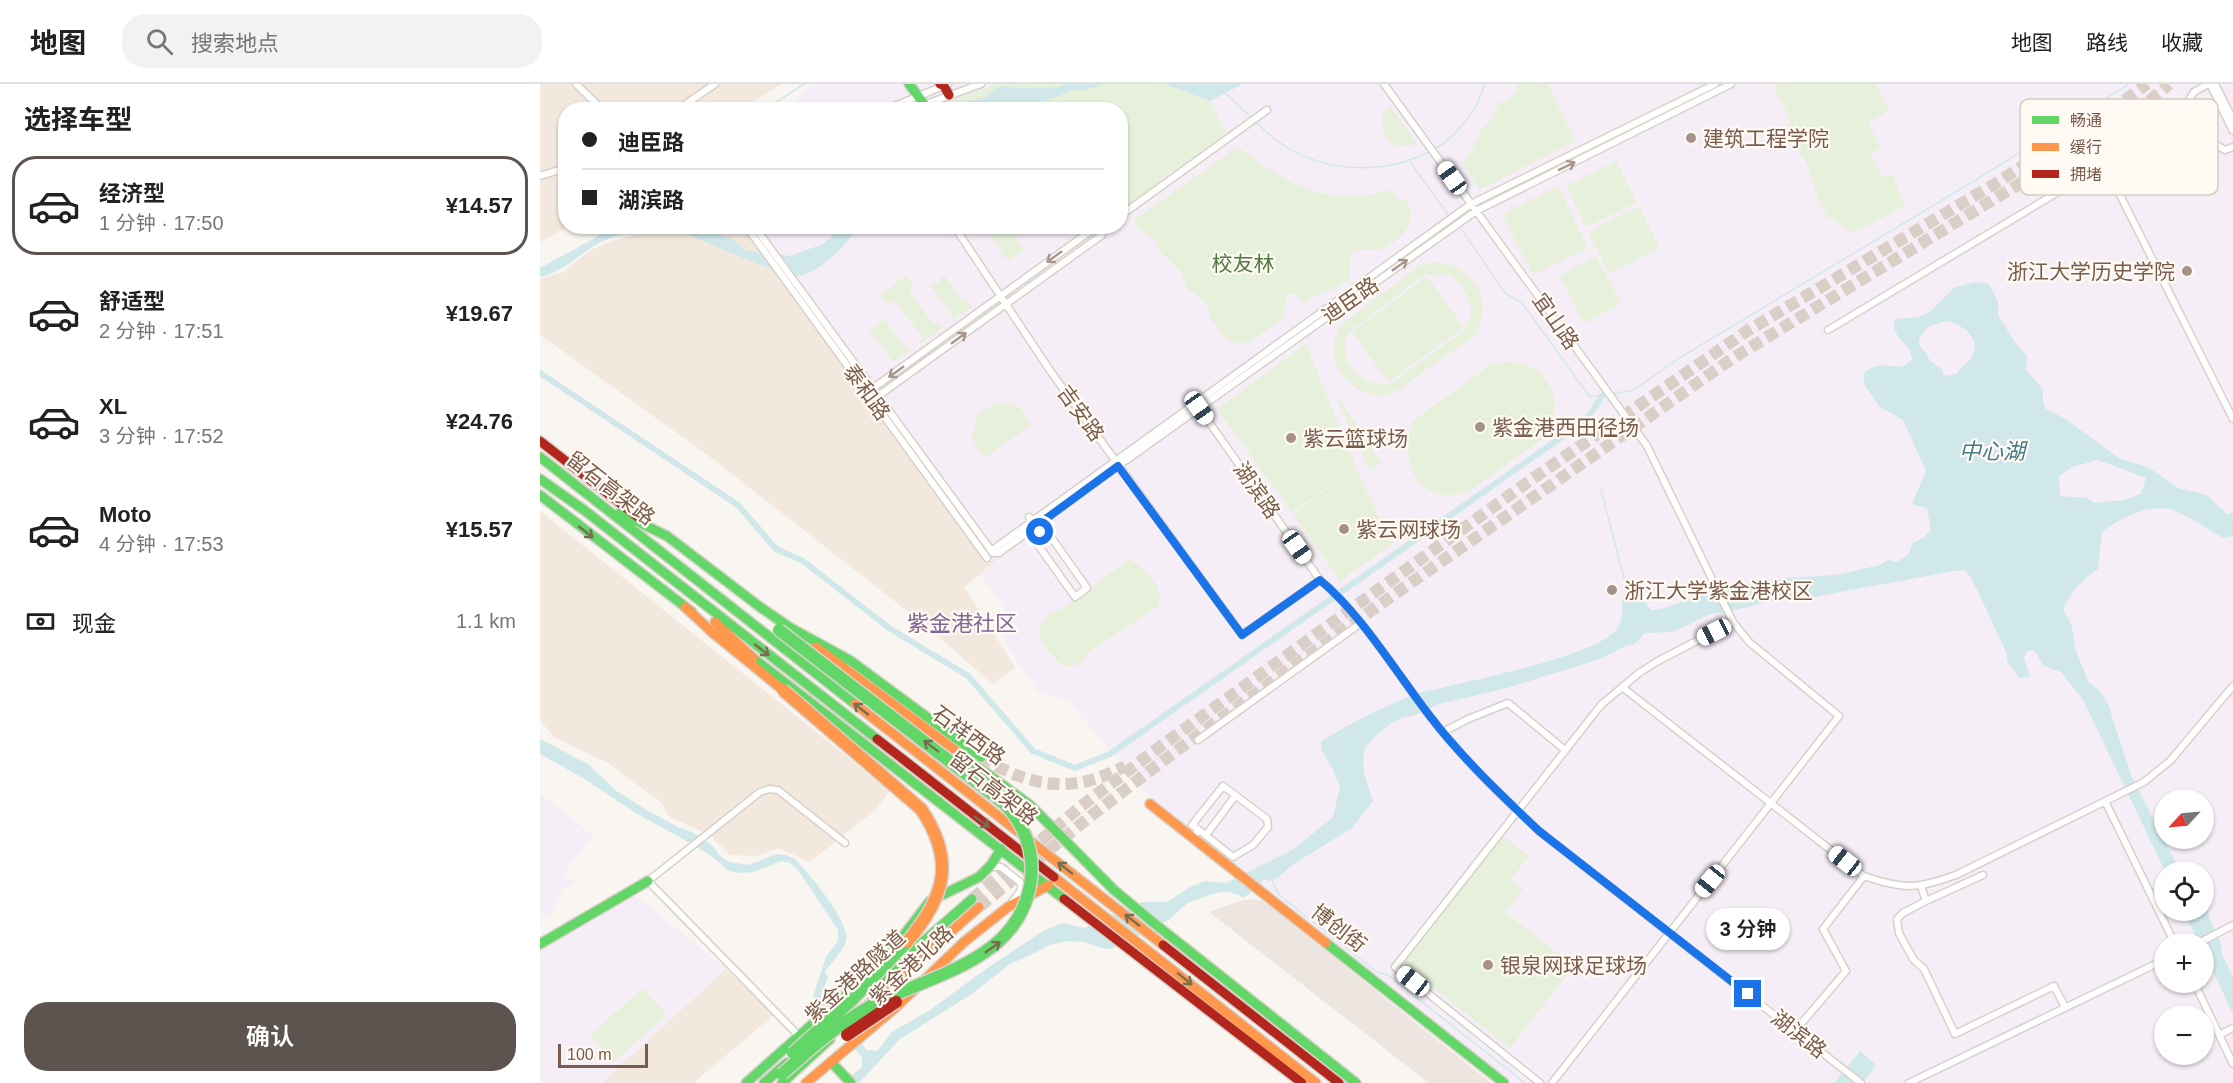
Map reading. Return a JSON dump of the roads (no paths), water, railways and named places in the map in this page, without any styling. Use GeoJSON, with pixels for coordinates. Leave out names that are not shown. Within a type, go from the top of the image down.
{"type":"FeatureCollection","features":[{"type":"Feature","properties":{"kind":"main road"},"geometry":{"type":"LineString","coordinates":[[909,84],[921,100]]}},
{"type":"Feature","properties":{"kind":"main road","name":"石祥西路"},"geometry":{"type":"LineString","coordinates":[[540,441],[634,515],[667,536],[784,628],[1030,805],[1091,869],[1127,900],[1157,933],[1356,1083]]}},
{"type":"Feature","properties":{"kind":"main road","name":"留石高架路"},"geometry":{"type":"LineString","coordinates":[[540,457],[1111,904],[1157,933],[1339,1083]]}},
{"type":"Feature","properties":{"kind":"main road","name":"留石高架路"},"geometry":{"type":"LineString","coordinates":[[540,479],[584,510],[1099,918],[1139,942],[1316,1083]]}},
{"type":"Feature","properties":{"kind":"main road"},"geometry":{"type":"LineString","coordinates":[[540,495],[1000,849],[1099,918],[1125,946],[1302,1083]]}},
{"type":"Feature","properties":{"kind":"main road"},"geometry":{"type":"LineString","coordinates":[[595,501],[667,536]]}},
{"type":"Feature","properties":{"kind":"main road"},"geometry":{"type":"LineString","coordinates":[[584,510],[647,570],[718,625],[753,658]]}},
{"type":"Feature","properties":{"kind":"main road"},"geometry":{"type":"LineString","coordinates":[[642,537],[784,628],[991,792],[1011,810],[1020,823],[1028,842],[1032,867],[1031,890],[1026,906],[1017,922],[1002,940],[986,952],[959,966],[870,1007],[821,1040],[783,1077],[772,1083]]}},
{"type":"Feature","properties":{"kind":"main road"},"geometry":{"type":"LineString","coordinates":[[685,607],[921,809],[932,824],[942,850],[943,873],[935,902],[920,929],[783,1077],[762,1083]]}},
{"type":"Feature","properties":{"kind":"main road"},"geometry":{"type":"LineString","coordinates":[[784,628],[851,661],[981,757]]}},
{"type":"Feature","properties":{"kind":"main road","name":"博创街"},"geometry":{"type":"LineString","coordinates":[[1150,804],[1196,834],[1239,875],[1504,1083]]}},
{"type":"Feature","properties":{"kind":"main road","name":"紫金港北路"},"geometry":{"type":"LineString","coordinates":[[746,1083],[852,988],[893,947],[930,901],[979,877],[988,868],[1000,849]]}},
{"type":"Feature","properties":{"kind":"main road"},"geometry":{"type":"LineString","coordinates":[[540,944],[648,881]]}},
{"type":"Feature","properties":{"kind":"main road","name":"紫金港北路"},"geometry":{"type":"LineString","coordinates":[[807,1083],[895,1008],[964,942],[1008,907],[1049,885]]}},
{"type":"Feature","properties":{"kind":"main road","name":"紫金港路隧道"},"geometry":{"type":"LineString","coordinates":[[762,1083],[976,903],[783,1077]]}},
{"type":"Feature","properties":{"kind":"main road"},"geometry":{"type":"LineString","coordinates":[[831,1062],[849,1080]]}},
{"type":"Feature","properties":{"kind":"street"},"geometry":{"type":"LineString","coordinates":[[576,84],[595,102]]}},
{"type":"Feature","properties":{"kind":"street"},"geometry":{"type":"LineString","coordinates":[[689,102],[715,84]]}},
{"type":"Feature","properties":{"kind":"street"},"geometry":{"type":"LineString","coordinates":[[914,102],[945,87],[981,84]]}},
{"type":"Feature","properties":{"kind":"street","name":"宜山路"},"geometry":{"type":"LineString","coordinates":[[1384,84],[1647,446],[1733,620],[1749,642],[1839,716],[1771,804]]}},
{"type":"Feature","properties":{"kind":"street","name":"迪臣路"},"geometry":{"type":"LineString","coordinates":[[991,554],[999,553],[1032,521],[1197,405],[1471,204],[1715,84]]}},
{"type":"Feature","properties":{"kind":"street","name":"迪臣路"},"geometry":{"type":"LineString","coordinates":[[1197,405],[1476,211],[1731,84]]}},
{"type":"Feature","properties":{"kind":"street"},"geometry":{"type":"LineString","coordinates":[[2190,99],[2194,92],[2209,84],[2217,99]]}},
{"type":"Feature","properties":{"kind":"street"},"geometry":{"type":"LineString","coordinates":[[2215,84],[2233,120]]}},
{"type":"Feature","properties":{"kind":"street"},"geometry":{"type":"LineString","coordinates":[[921,100],[945,87]]}},
{"type":"Feature","properties":{"kind":"street"},"geometry":{"type":"LineString","coordinates":[[2218,102],[2233,131]]}},
{"type":"Feature","properties":{"kind":"street"},"geometry":{"type":"LineString","coordinates":[[1128,210],[1265,112]]}},
{"type":"Feature","properties":{"kind":"street"},"geometry":{"type":"LineString","coordinates":[[2218,146],[2225,150],[2233,147]]}},
{"type":"Feature","properties":{"kind":"street"},"geometry":{"type":"LineString","coordinates":[[540,176],[558,170]]}},
{"type":"Feature","properties":{"kind":"street"},"geometry":{"type":"LineString","coordinates":[[1828,330],[2053,195]]}},
{"type":"Feature","properties":{"kind":"street"},"geometry":{"type":"LineString","coordinates":[[2120,195],[2233,419]]}},
{"type":"Feature","properties":{"kind":"street","name":"泰和路"},"geometry":{"type":"LineString","coordinates":[[753,234],[766,248],[991,554]]}},
{"type":"Feature","properties":{"kind":"street"},"geometry":{"type":"LineString","coordinates":[[758,234],[766,248]]}},
{"type":"Feature","properties":{"kind":"street","name":"吉安路"},"geometry":{"type":"LineString","coordinates":[[959,234],[1051,372],[1242,635],[1320,580]]}},
{"type":"Feature","properties":{"kind":"street"},"geometry":{"type":"LineString","coordinates":[[872,389],[1086,234]]}},
{"type":"Feature","properties":{"kind":"street"},"geometry":{"type":"LineString","coordinates":[[878,396],[1102,234]]}},
{"type":"Feature","properties":{"kind":"street","name":"泰和路"},"geometry":{"type":"LineString","coordinates":[[789,280],[878,396],[991,554]]}},
{"type":"Feature","properties":{"kind":"street","name":"湖滨路"},"geometry":{"type":"LineString","coordinates":[[1197,405],[1320,580],[1334,591],[1361,623],[1430,717],[1517,811],[1539,831],[1861,1083]]}},
{"type":"Feature","properties":{"kind":"street"},"geometry":{"type":"LineString","coordinates":[[1032,521],[1045,541]]}},
{"type":"Feature","properties":{"kind":"street"},"geometry":{"type":"LineString","coordinates":[[1051,537],[1087,588],[1075,597],[1038,545],[1045,541],[1051,537]]}},
{"type":"Feature","properties":{"kind":"street"},"geometry":{"type":"LineString","coordinates":[[1540,1083],[1395,967],[1601,705],[1658,661],[1733,620]]}},
{"type":"Feature","properties":{"kind":"street"},"geometry":{"type":"LineString","coordinates":[[1198,740],[1361,623]]}},
{"type":"Feature","properties":{"kind":"street"},"geometry":{"type":"LineString","coordinates":[[1622,687],[1864,876],[1892,886],[1921,886],[1958,874],[2144,782],[2170,761],[2233,687]]}},
{"type":"Feature","properties":{"kind":"street"},"geometry":{"type":"LineString","coordinates":[[1443,732],[1508,703],[1565,750]]}},
{"type":"Feature","properties":{"kind":"street"},"geometry":{"type":"LineString","coordinates":[[1222,786],[1267,819],[1268,826],[1253,844],[1233,856],[1206,835],[1196,834],[1192,825],[1222,786]]}},
{"type":"Feature","properties":{"kind":"street"},"geometry":{"type":"LineString","coordinates":[[800,1037],[648,881],[760,792],[769,789],[778,790],[845,843]]}},
{"type":"Feature","properties":{"kind":"street"},"geometry":{"type":"LineString","coordinates":[[1206,835],[1235,796]]}},
{"type":"Feature","properties":{"kind":"street"},"geometry":{"type":"LineString","coordinates":[[2105,801],[2170,933]]}},
{"type":"Feature","properties":{"kind":"street"},"geometry":{"type":"LineString","coordinates":[[1552,1083],[1771,804]]}},
{"type":"Feature","properties":{"kind":"street"},"geometry":{"type":"LineString","coordinates":[[988,868],[1001,867],[1020,882],[1022,886],[1019,894],[1008,907]]}},
{"type":"Feature","properties":{"kind":"street"},"geometry":{"type":"LineString","coordinates":[[1983,875],[1903,913],[1897,919],[1899,933],[1914,960],[1924,969],[1955,1034],[2054,986],[2066,1008]]}},
{"type":"Feature","properties":{"kind":"street"},"geometry":{"type":"LineString","coordinates":[[1794,1031],[1846,970],[1823,929],[1864,876]]}},
{"type":"Feature","properties":{"kind":"street"},"geometry":{"type":"LineString","coordinates":[[1921,886],[1926,902]]}},
{"type":"Feature","properties":{"kind":"street"},"geometry":{"type":"LineString","coordinates":[[2214,936],[2232,927]]}},
{"type":"Feature","properties":{"kind":"street"},"geometry":{"type":"LineString","coordinates":[[1909,1083],[2154,965]]}},
{"type":"Feature","properties":{"kind":"street"},"geometry":{"type":"LineString","coordinates":[[2198,993],[2233,1064]]}},
{"type":"Feature","properties":{"kind":"street"},"geometry":{"type":"LineString","coordinates":[[2219,1035],[2232,1028]]}},
{"type":"Feature","properties":{"kind":"water"},"geometry":{"type":"Polygon","coordinates":[[[1065,84],[1103,84],[1087,90],[1075,90],[1040,102],[965,102],[986,97],[996,88],[1004,86],[1057,87],[1065,84]]]}},
{"type":"Feature","properties":{"kind":"water"},"geometry":{"type":"Polygon","coordinates":[[[1165,84],[1243,84],[1210,101],[1165,84]]]}},
{"type":"Feature","properties":{"kind":"water"},"geometry":{"type":"Polygon","coordinates":[[[600,234],[624,234],[596,245],[556,271],[540,277],[540,268],[600,234]]]}},
{"type":"Feature","properties":{"kind":"water"},"geometry":{"type":"Polygon","coordinates":[[[687,234],[720,234],[732,239],[747,251],[790,256],[823,244],[832,234],[853,234],[830,258],[803,275],[786,274],[687,234]]]}},
{"type":"Feature","properties":{"kind":"water","name":"中心湖"},"geometry":{"type":"Polygon","coordinates":[[[1977,282],[1989,284],[1998,302],[1998,315],[2016,344],[2027,356],[2026,370],[2043,389],[2046,409],[2067,420],[2120,459],[2148,467],[2178,488],[2207,495],[2227,514],[2233,513],[2233,536],[2223,538],[2184,515],[2168,509],[2158,508],[2138,512],[2119,521],[2102,532],[2098,569],[2078,586],[2063,609],[2072,626],[2075,648],[2089,683],[2098,689],[2108,704],[2131,775],[2154,820],[2154,848],[2083,700],[2061,672],[2044,666],[2032,650],[2027,651],[2024,658],[2030,677],[2019,678],[2007,661],[2007,654],[1971,577],[1964,570],[1813,597],[1778,599],[1728,612],[1710,614],[1673,632],[1645,633],[1635,644],[1625,646],[1600,659],[1507,688],[1439,704],[1412,716],[1403,717],[1375,736],[1365,748],[1364,773],[1373,801],[1352,828],[1292,865],[1278,878],[1269,881],[1263,879],[1259,887],[1243,898],[1230,892],[1223,892],[1190,902],[1161,924],[1113,948],[1105,949],[1084,942],[1068,941],[1049,945],[1010,964],[973,993],[899,1040],[859,1083],[843,1083],[862,1067],[862,1057],[817,1010],[813,997],[826,957],[838,941],[838,930],[798,870],[790,863],[781,861],[754,872],[729,871],[710,855],[637,814],[583,778],[540,754],[540,739],[588,764],[615,790],[648,811],[692,832],[712,845],[719,855],[729,862],[749,865],[777,854],[795,859],[827,898],[846,933],[846,941],[840,953],[825,972],[828,978],[821,998],[867,1050],[877,1051],[892,1032],[930,1010],[1043,931],[1063,923],[1084,928],[1143,902],[1167,902],[1204,881],[1226,883],[1294,849],[1333,817],[1340,787],[1321,749],[1321,742],[1377,711],[1424,691],[1531,666],[1584,649],[1604,639],[1617,629],[1622,618],[1622,598],[1637,593],[1651,610],[1661,609],[1721,588],[1786,578],[1836,575],[1880,565],[1888,560],[1897,562],[1908,555],[1913,543],[1923,538],[1931,530],[1927,508],[1912,504],[1926,471],[1903,420],[1880,407],[1865,386],[1863,375],[1876,366],[1902,367],[1912,360],[1911,354],[1895,331],[1895,319],[1918,317],[1930,312],[1955,287],[1977,282]],[[1946,321],[1927,327],[1919,339],[1919,345],[1930,361],[1948,376],[1956,374],[1974,352],[1975,346],[1971,336],[1957,324],[1946,321]],[[2098,460],[2072,467],[2059,476],[2060,496],[2087,498],[2095,503],[2124,500],[2141,494],[2146,478],[2098,460]]]}},
{"type":"Feature","properties":{"kind":"water","name":"中心湖"},"geometry":{"type":"Polygon","coordinates":[[[2154,849],[2169,849],[2175,861],[2160,861],[2154,849]]]}},
{"type":"Feature","properties":{"kind":"water"},"geometry":{"type":"Polygon","coordinates":[[[2188,921],[2211,921],[2233,977],[2233,1014],[2214,973],[2214,933],[2194,933],[2188,921]]]}},
{"type":"Feature","properties":{"kind":"water"},"geometry":{"type":"Polygon","coordinates":[[[1860,1051],[1876,1065],[1862,1083],[1834,1083],[1860,1051]]]}},
{"type":"Feature","properties":{"kind":"waterway"},"geometry":{"type":"LineString","coordinates":[[776,102],[804,84]]}},
{"type":"Feature","properties":{"kind":"waterway"},"geometry":{"type":"LineString","coordinates":[[1434,150],[1450,137],[1472,113],[1484,84]]}},
{"type":"Feature","properties":{"kind":"waterway"},"geometry":{"type":"LineString","coordinates":[[2105,99],[2129,84]]}},
{"type":"Feature","properties":{"kind":"waterway"},"geometry":{"type":"LineString","coordinates":[[1224,92],[1252,118]]}},
{"type":"Feature","properties":{"kind":"waterway"},"geometry":{"type":"LineString","coordinates":[[1255,121],[1273,138],[1293,151],[1331,165],[1351,167],[1391,165],[1429,152]]}},
{"type":"Feature","properties":{"kind":"waterway"},"geometry":{"type":"LineString","coordinates":[[1615,393],[1632,391],[1681,357],[2020,152]]}},
{"type":"Feature","properties":{"kind":"waterway"},"geometry":{"type":"LineString","coordinates":[[1411,163],[1449,216]]}},
{"type":"Feature","properties":{"kind":"waterway"},"geometry":{"type":"LineString","coordinates":[[1462,230],[1505,293],[1522,303],[1590,397],[1603,395]]}},
{"type":"Feature","properties":{"kind":"waterway"},"geometry":{"type":"LineString","coordinates":[[540,373],[738,505],[776,549],[803,561],[889,628],[968,676],[1033,751],[1075,768],[1110,754],[1586,420],[1603,395]]}},
{"type":"Feature","properties":{"kind":"waterway"},"geometry":{"type":"LineString","coordinates":[[1586,420],[1587,425]]}},
{"type":"Feature","properties":{"kind":"waterway"},"geometry":{"type":"LineString","coordinates":[[1601,490],[1629,597]]}},
{"type":"Feature","properties":{"kind":"waterway"},"geometry":{"type":"LineString","coordinates":[[1272,881],[1279,895],[1377,972],[1389,976],[1525,1083]]}},
{"type":"Feature","properties":{"kind":"tunnel"},"geometry":{"type":"LineString","coordinates":[[2126,99],[2147,84]]}},
{"type":"Feature","properties":{"kind":"tunnel"},"geometry":{"type":"LineString","coordinates":[[2152,99],[2169,84]]}},
{"type":"Feature","properties":{"kind":"tunnel"},"geometry":{"type":"LineString","coordinates":[[972,899],[1080,807],[1165,743],[1528,482],[1747,331],[2020,168]]}},
{"type":"Feature","properties":{"kind":"tunnel"},"geometry":{"type":"LineString","coordinates":[[979,907],[1092,815],[1172,754],[1339,633],[1733,358],[2020,183]]}},
{"type":"Feature","properties":{"kind":"tunnel"},"geometry":{"type":"LineString","coordinates":[[981,757],[1017,775],[1052,784],[1087,781],[1125,766]]}},
{"type":"Feature","properties":{"kind":"place","name":"建筑工程学院"},"geometry":{"type":"Point","coordinates":[1691,138]}},
{"type":"Feature","properties":{"kind":"place","name":"浙江大学历史学院"},"geometry":{"type":"Point","coordinates":[2187,271]}},
{"type":"Feature","properties":{"kind":"place","name":"紫金港西田径场"},"geometry":{"type":"Point","coordinates":[1480,427]}},
{"type":"Feature","properties":{"kind":"place","name":"紫云篮球场"},"geometry":{"type":"Point","coordinates":[1291,438]}},
{"type":"Feature","properties":{"kind":"place","name":"紫云网球场"},"geometry":{"type":"Point","coordinates":[1344,529]}},
{"type":"Feature","properties":{"kind":"place","name":"浙江大学紫金港校区"},"geometry":{"type":"Point","coordinates":[1612,590]}},
{"type":"Feature","properties":{"kind":"place","name":"银泉网球足球场"},"geometry":{"type":"Point","coordinates":[1488,965]}},
{"type":"Feature","properties":{"kind":"district","name":"紫金港社区"},"geometry":{"type":"Point","coordinates":[962,623]}},
{"type":"Feature","properties":{"kind":"park label","name":"校友林"},"geometry":{"type":"Point","coordinates":[1243,263]}}]}
